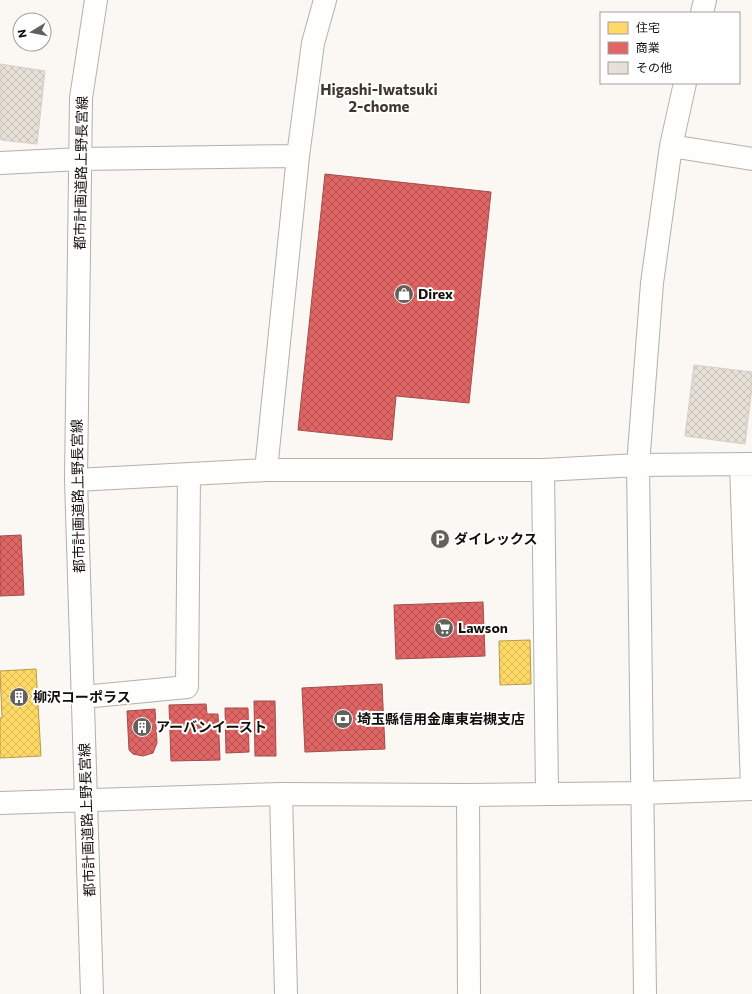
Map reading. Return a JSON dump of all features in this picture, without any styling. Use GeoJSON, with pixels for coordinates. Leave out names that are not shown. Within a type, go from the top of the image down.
{"type":"FeatureCollection","features":[{"type":"Feature","properties":{"kind":"street","name":"都市計画道路上野長宮線"},"geometry":{"type":"LineString","coordinates":[[92,994],[76,480],[81,98],[96,0]]}},
{"type":"Feature","properties":{"kind":"street"},"geometry":{"type":"LineString","coordinates":[[266,470],[298,156],[313,43],[325,0]]}},
{"type":"Feature","properties":{"kind":"street"},"geometry":{"type":"LineString","coordinates":[[702,12],[705,0]]}},
{"type":"Feature","properties":{"kind":"street"},"geometry":{"type":"LineString","coordinates":[[645,994],[638,465],[652,283],[670,146],[685,84]]}},
{"type":"Feature","properties":{"kind":"street"},"geometry":{"type":"LineString","coordinates":[[670,146],[752,159]]}},
{"type":"Feature","properties":{"kind":"street"},"geometry":{"type":"LineString","coordinates":[[0,163],[80,159],[298,156]]}},
{"type":"Feature","properties":{"kind":"street"},"geometry":{"type":"LineString","coordinates":[[0,803],[281,794],[468,795],[643,793],[752,789],[746,464],[638,465],[543,470],[266,470],[76,480]]}},
{"type":"Feature","properties":{"kind":"street"},"geometry":{"type":"LineString","coordinates":[[543,470],[547,793]]}},
{"type":"Feature","properties":{"kind":"street"},"geometry":{"type":"LineString","coordinates":[[83,697],[186,687],[189,474]]}},
{"type":"Feature","properties":{"kind":"street"},"geometry":{"type":"LineString","coordinates":[[281,794],[286,994]]}},
{"type":"Feature","properties":{"kind":"street"},"geometry":{"type":"LineString","coordinates":[[468,795],[469,994]]}},
{"type":"Feature","properties":{"kind":"building: 住宅"},"geometry":{"type":"Polygon","coordinates":[[[530,640],[531,684],[500,685],[499,641],[530,640]]]}},
{"type":"Feature","properties":{"kind":"building: 住宅","name":"柳沢コーポラス"},"geometry":{"type":"Polygon","coordinates":[[[36,669],[41,756],[0,758],[0,718],[2,718],[0,671],[36,669]]]}},
{"type":"Feature","properties":{"kind":"building: 商業"},"geometry":{"type":"Polygon","coordinates":[[[325,174],[491,192],[469,403],[396,396],[392,440],[298,430],[325,174]]]}},
{"type":"Feature","properties":{"kind":"building: 商業"},"geometry":{"type":"Polygon","coordinates":[[[21,535],[24,595],[0,596],[0,536],[21,535]]]}},
{"type":"Feature","properties":{"kind":"building: 商業"},"geometry":{"type":"Polygon","coordinates":[[[483,602],[485,656],[396,659],[394,605],[483,602]]]}},
{"type":"Feature","properties":{"kind":"building: 商業"},"geometry":{"type":"Polygon","coordinates":[[[382,684],[385,749],[305,752],[302,688],[382,684]]]}},
{"type":"Feature","properties":{"kind":"building: 商業"},"geometry":{"type":"Polygon","coordinates":[[[254,701],[275,701],[276,756],[255,756],[254,701]]]}},
{"type":"Feature","properties":{"kind":"building: 商業"},"geometry":{"type":"Polygon","coordinates":[[[206,704],[207,714],[218,714],[220,760],[171,761],[169,705],[206,704]]]}},
{"type":"Feature","properties":{"kind":"building: 商業"},"geometry":{"type":"Polygon","coordinates":[[[225,708],[248,708],[249,752],[226,753],[225,708]]]}},
{"type":"Feature","properties":{"kind":"building: 商業","name":"アーバンイースト"},"geometry":{"type":"Polygon","coordinates":[[[155,709],[157,743],[153,753],[143,756],[133,754],[129,750],[127,711],[155,709]]]}},
{"type":"Feature","properties":{"kind":"building: その他"},"geometry":{"type":"Polygon","coordinates":[[[0,64],[45,71],[37,144],[1,140],[0,138],[0,64]]]}},
{"type":"Feature","properties":{"kind":"building: その他"},"geometry":{"type":"Polygon","coordinates":[[[694,365],[752,372],[752,387],[745,444],[685,436],[694,365]]]}},
{"type":"Feature","properties":{"kind":"place","name":"Direx"},"geometry":{"type":"Point","coordinates":[404,294]}},
{"type":"Feature","properties":{"kind":"place","name":"ダイレックス"},"geometry":{"type":"Point","coordinates":[440,539]}},
{"type":"Feature","properties":{"kind":"place","name":"Lawson"},"geometry":{"type":"Point","coordinates":[444,628]}},
{"type":"Feature","properties":{"kind":"place","name":"柳沢コーポラス"},"geometry":{"type":"Point","coordinates":[19,697]}},
{"type":"Feature","properties":{"kind":"place","name":"埼玉縣信用金庫東岩槻支店"},"geometry":{"type":"Point","coordinates":[343,719]}},
{"type":"Feature","properties":{"kind":"place","name":"アーバンイースト"},"geometry":{"type":"Point","coordinates":[142,727]}},
{"type":"Feature","properties":{"kind":"district","name":"Higashi-Iwatsuki 2-chome"},"geometry":{"type":"Point","coordinates":[379,98]}}]}
